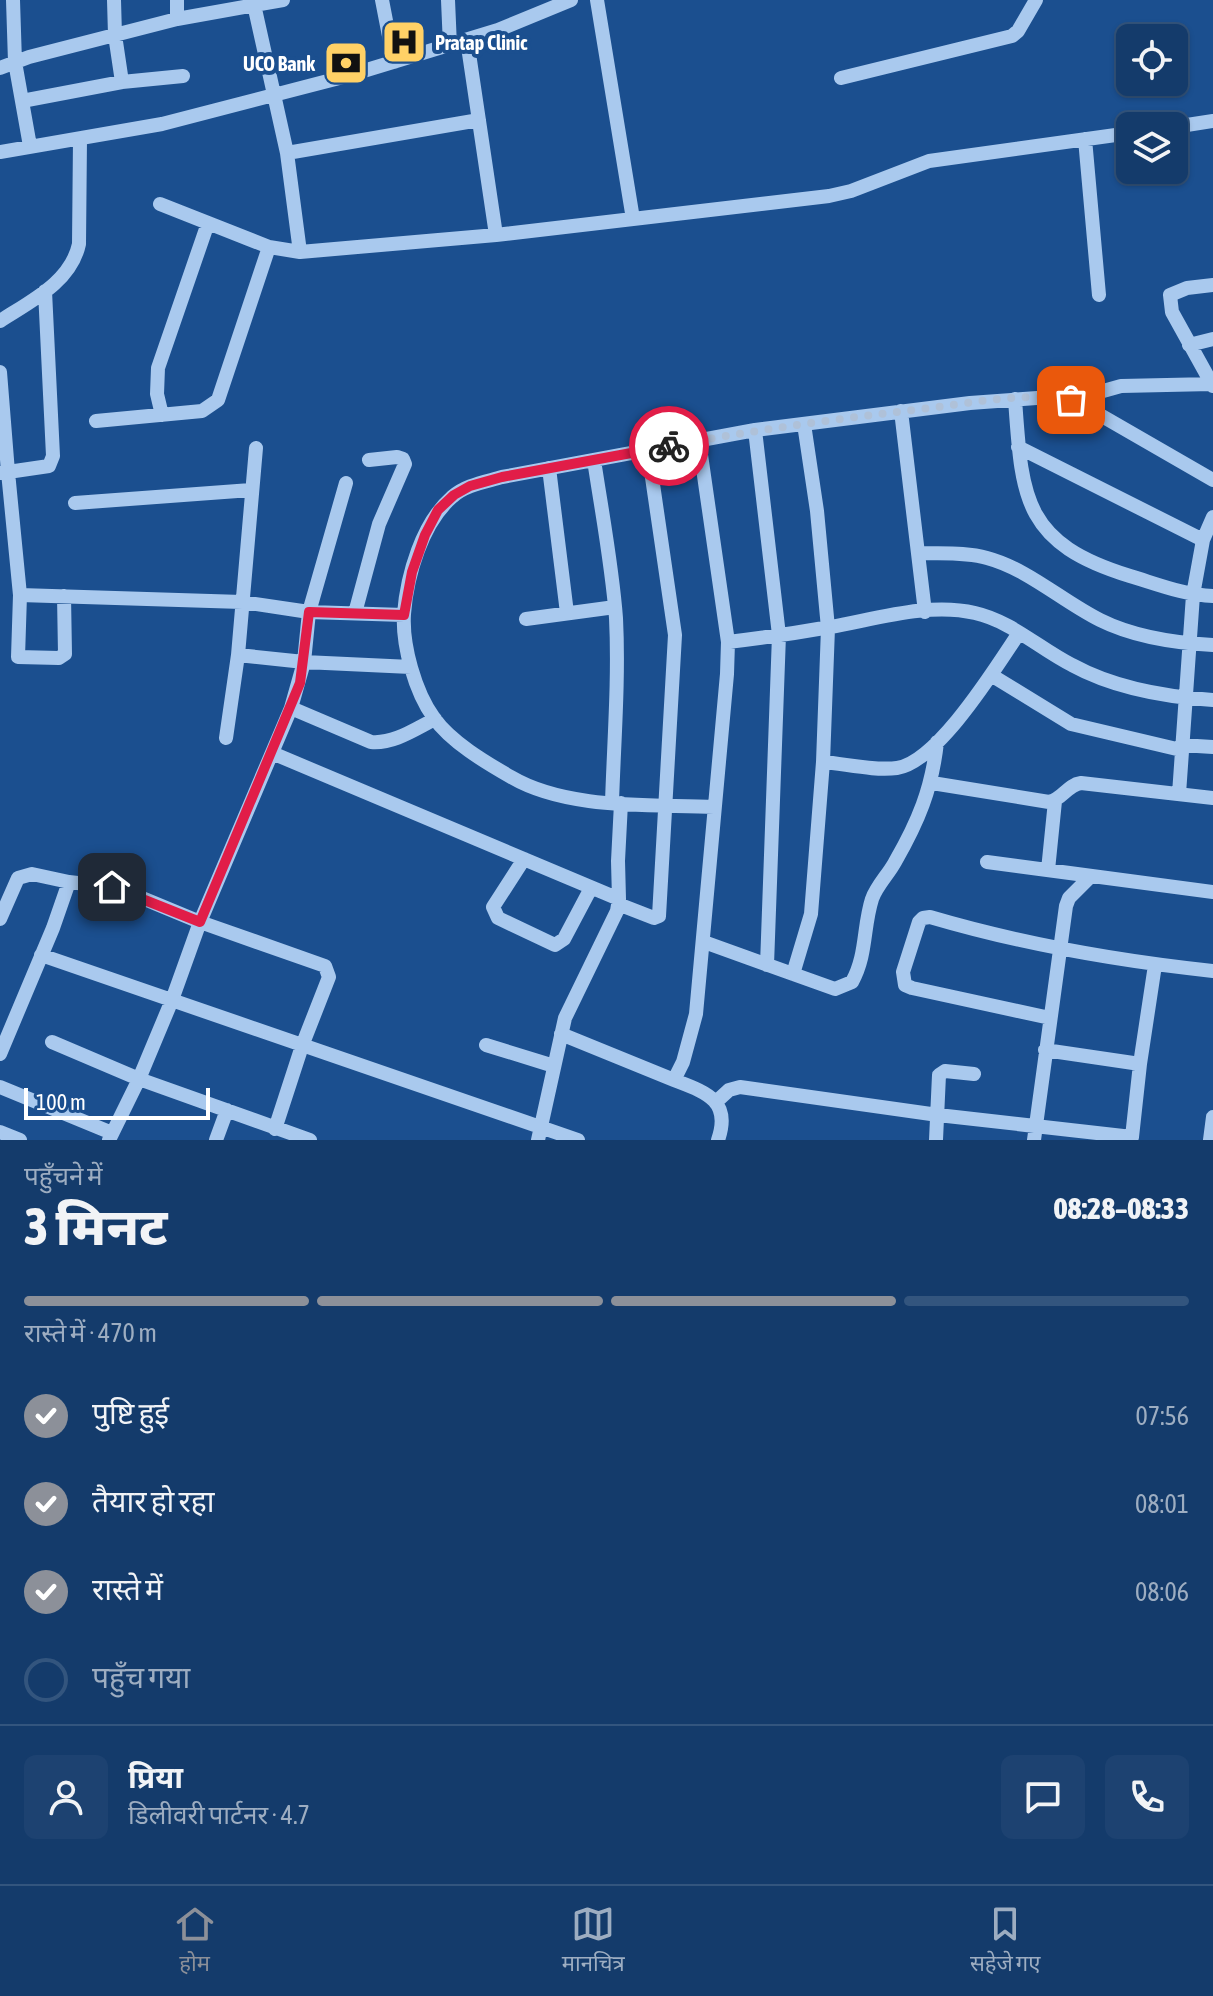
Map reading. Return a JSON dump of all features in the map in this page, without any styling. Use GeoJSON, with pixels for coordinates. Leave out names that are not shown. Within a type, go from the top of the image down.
{"type":"FeatureCollection","features":[{"type":"Feature","properties":{"kind":"street"},"geometry":{"type":"LineString","coordinates":[[13,0],[15,62],[30,146]]}},
{"type":"Feature","properties":{"kind":"street"},"geometry":{"type":"LineString","coordinates":[[114,0],[115,35],[122,82]]}},
{"type":"Feature","properties":{"kind":"street"},"geometry":{"type":"LineString","coordinates":[[177,0],[177,19]]}},
{"type":"Feature","properties":{"kind":"street"},"geometry":{"type":"LineString","coordinates":[[0,68],[177,19],[283,0]]}},
{"type":"Feature","properties":{"kind":"street"},"geometry":{"type":"LineString","coordinates":[[382,0],[394,62]]}},
{"type":"Feature","properties":{"kind":"street"},"geometry":{"type":"LineString","coordinates":[[448,0],[450,46]]}},
{"type":"Feature","properties":{"kind":"street"},"geometry":{"type":"LineString","coordinates":[[0,152],[162,124],[273,95],[450,46],[571,0]]}},
{"type":"Feature","properties":{"kind":"street"},"geometry":{"type":"LineString","coordinates":[[597,0],[633,219]]}},
{"type":"Feature","properties":{"kind":"street"},"geometry":{"type":"LineString","coordinates":[[841,78],[1012,36],[1036,0]]}},
{"type":"Feature","properties":{"kind":"street"},"geometry":{"type":"LineString","coordinates":[[253,3],[287,153],[300,252]]}},
{"type":"Feature","properties":{"kind":"street"},"geometry":{"type":"LineString","coordinates":[[467,40],[496,235]]}},
{"type":"Feature","properties":{"kind":"street"},"geometry":{"type":"LineString","coordinates":[[22,101],[122,82],[183,76]]}},
{"type":"Feature","properties":{"kind":"street"},"geometry":{"type":"LineString","coordinates":[[287,153],[479,120]]}},
{"type":"Feature","properties":{"kind":"street"},"geometry":{"type":"LineString","coordinates":[[1188,125],[1213,121]]}},
{"type":"Feature","properties":{"kind":"street"},"geometry":{"type":"LineString","coordinates":[[160,204],[269,247],[300,252],[496,235],[829,196],[851,191],[929,161],[1116,135]]}},
{"type":"Feature","properties":{"kind":"street"},"geometry":{"type":"LineString","coordinates":[[0,321],[45,291],[65,274],[76,259],[79,244],[80,139]]}},
{"type":"Feature","properties":{"kind":"street"},"geometry":{"type":"LineString","coordinates":[[1085,139],[1099,295]]}},
{"type":"Feature","properties":{"kind":"street"},"geometry":{"type":"LineString","coordinates":[[162,415],[157,394],[158,368],[208,223]]}},
{"type":"Feature","properties":{"kind":"street"},"geometry":{"type":"LineString","coordinates":[[96,421],[202,411],[218,400],[269,247]]}},
{"type":"Feature","properties":{"kind":"street"},"geometry":{"type":"LineString","coordinates":[[1213,285],[1187,288],[1170,295],[1172,312],[1213,385]]}},
{"type":"Feature","properties":{"kind":"street"},"geometry":{"type":"LineString","coordinates":[[4,473],[49,466],[53,456],[45,291]]}},
{"type":"Feature","properties":{"kind":"street"},"geometry":{"type":"LineString","coordinates":[[1189,345],[1213,339]]}},
{"type":"Feature","properties":{"kind":"street"},"geometry":{"type":"LineString","coordinates":[[0,372],[4,473],[20,595],[18,657],[59,658],[65,654],[64,596]]}},
{"type":"Feature","properties":{"kind":"street"},"geometry":{"type":"LineString","coordinates":[[1071,400],[1121,386],[1213,385]]}},
{"type":"Feature","properties":{"kind":"street"},"geometry":{"type":"LineString","coordinates":[[714,807],[616,802],[547,793],[512,778],[455,739],[435,719],[411,667],[404,615],[412,572],[425,535],[438,510],[454,495],[470,486],[502,477],[755,430],[901,411],[1051,397],[1071,400],[1213,480]]}},
{"type":"Feature","properties":{"kind":"street"},"geometry":{"type":"LineString","coordinates":[[1015,399],[1023,486],[1041,526],[1060,544],[1106,568],[1193,595],[1213,596]]}},
{"type":"Feature","properties":{"kind":"street"},"geometry":{"type":"LineString","coordinates":[[901,411],[925,612]]}},
{"type":"Feature","properties":{"kind":"street"},"geometry":{"type":"LineString","coordinates":[[793,974],[811,914],[823,762],[828,628],[817,511],[804,424]]}},
{"type":"Feature","properties":{"kind":"street"},"geometry":{"type":"LineString","coordinates":[[755,430],[779,635],[767,965]]}},
{"type":"Feature","properties":{"kind":"street"},"geometry":{"type":"LineString","coordinates":[[674,1080],[683,1062],[696,1014],[727,674],[728,642],[699,441]]}},
{"type":"Feature","properties":{"kind":"street"},"geometry":{"type":"LineString","coordinates":[[1018,447],[1203,540]]}},
{"type":"Feature","properties":{"kind":"street"},"geometry":{"type":"LineString","coordinates":[[226,738],[238,655],[256,448]]}},
{"type":"Feature","properties":{"kind":"street"},"geometry":{"type":"LineString","coordinates":[[272,753],[524,859],[654,918],[659,916],[675,635],[648,450]]}},
{"type":"Feature","properties":{"kind":"street"},"geometry":{"type":"LineString","coordinates":[[355,613],[379,524],[405,464],[403,459],[397,457],[369,460]]}},
{"type":"Feature","properties":{"kind":"street"},"geometry":{"type":"LineString","coordinates":[[540,1133],[561,1034],[576,992],[613,922],[618,902],[615,607],[594,460]]}},
{"type":"Feature","properties":{"kind":"street"},"geometry":{"type":"LineString","coordinates":[[549,468],[567,613]]}},
{"type":"Feature","properties":{"kind":"street"},"geometry":{"type":"LineString","coordinates":[[0,1087],[110,1137],[139,1079],[200,922],[291,708],[304,662],[309,612],[346,483]]}},
{"type":"Feature","properties":{"kind":"street"},"geometry":{"type":"LineString","coordinates":[[75,503],[251,490]]}},
{"type":"Feature","properties":{"kind":"street"},"geometry":{"type":"LineString","coordinates":[[1179,794],[1193,595],[1203,540],[1213,517]]}},
{"type":"Feature","properties":{"kind":"street"},"geometry":{"type":"LineString","coordinates":[[919,553],[989,558],[1014,569],[1106,623],[1144,636],[1213,645]]}},
{"type":"Feature","properties":{"kind":"street"},"geometry":{"type":"LineString","coordinates":[[20,595],[242,602],[309,612],[404,615]]}},
{"type":"Feature","properties":{"kind":"street"},"geometry":{"type":"LineString","coordinates":[[526,619],[615,607]]}},
{"type":"Feature","properties":{"kind":"street"},"geometry":{"type":"LineString","coordinates":[[728,642],[925,612],[963,610],[980,614],[1019,633],[1093,675],[1134,688],[1213,700]]}},
{"type":"Feature","properties":{"kind":"street"},"geometry":{"type":"LineString","coordinates":[[823,762],[896,768],[920,760],[991,675],[1019,633]]}},
{"type":"Feature","properties":{"kind":"street"},"geometry":{"type":"LineString","coordinates":[[238,655],[304,662],[411,667]]}},
{"type":"Feature","properties":{"kind":"street"},"geometry":{"type":"LineString","coordinates":[[991,675],[1071,724],[1181,748],[1213,747]]}},
{"type":"Feature","properties":{"kind":"street"},"geometry":{"type":"LineString","coordinates":[[291,708],[379,743],[435,719]]}},
{"type":"Feature","properties":{"kind":"street"},"geometry":{"type":"LineString","coordinates":[[704,942],[835,989],[852,982],[862,962],[873,898],[904,846],[932,783],[937,742]]}},
{"type":"Feature","properties":{"kind":"street"},"geometry":{"type":"LineString","coordinates":[[932,783],[1049,802],[1055,801],[1071,786],[1081,783],[1213,798]]}},
{"type":"Feature","properties":{"kind":"street"},"geometry":{"type":"LineString","coordinates":[[1048,870],[1055,801]]}},
{"type":"Feature","properties":{"kind":"street"},"geometry":{"type":"LineString","coordinates":[[524,859],[493,907],[494,913],[498,918],[555,945],[564,939],[591,888]]}},
{"type":"Feature","properties":{"kind":"street"},"geometry":{"type":"LineString","coordinates":[[987,862],[1213,892]]}},
{"type":"Feature","properties":{"kind":"street"},"geometry":{"type":"LineString","coordinates":[[0,919],[18,878],[32,874],[112,887],[325,966],[329,977],[275,1129]]}},
{"type":"Feature","properties":{"kind":"street"},"geometry":{"type":"LineString","coordinates":[[1035,1132],[1059,947],[1069,898],[1090,877]]}},
{"type":"Feature","properties":{"kind":"street"},"geometry":{"type":"LineString","coordinates":[[0,1054],[69,882]]}},
{"type":"Feature","properties":{"kind":"street"},"geometry":{"type":"LineString","coordinates":[[1050,1018],[905,985],[903,972],[923,918],[1155,965],[1213,971]]}},
{"type":"Feature","properties":{"kind":"street"},"geometry":{"type":"LineString","coordinates":[[41,955],[540,1133],[578,1140]]}},
{"type":"Feature","properties":{"kind":"street"},"geometry":{"type":"LineString","coordinates":[[717,1101],[729,1090],[740,1087],[1035,1132],[1132,1139],[1155,965]]}},
{"type":"Feature","properties":{"kind":"street"},"geometry":{"type":"LineString","coordinates":[[561,1034],[706,1092],[717,1101],[721,1115],[718,1140]]}},
{"type":"Feature","properties":{"kind":"street"},"geometry":{"type":"LineString","coordinates":[[52,1042],[139,1079],[310,1140]]}},
{"type":"Feature","properties":{"kind":"street"},"geometry":{"type":"LineString","coordinates":[[486,1045],[554,1066]]}},
{"type":"Feature","properties":{"kind":"street"},"geometry":{"type":"LineString","coordinates":[[1045,1050],[1140,1064]]}},
{"type":"Feature","properties":{"kind":"street"},"geometry":{"type":"LineString","coordinates":[[936,1140],[939,1075],[945,1071],[974,1074]]}},
{"type":"Feature","properties":{"kind":"street"},"geometry":{"type":"LineString","coordinates":[[216,1140],[227,1110]]}},
{"type":"Feature","properties":{"kind":"street"},"geometry":{"type":"LineString","coordinates":[[1210,1140],[1213,1117]]}},
{"type":"Feature","properties":{"kind":"street"},"geometry":{"type":"LineString","coordinates":[[0,1132],[20,1140]]}},
{"type":"Feature","properties":{"kind":"way so far"},"geometry":{"type":"LineString","coordinates":[[669,446],[755,430],[970,403],[1051,397],[1071,400]]}},
{"type":"Feature","properties":{"kind":"place","name":"Pratap Clinic"},"geometry":{"type":"Point","coordinates":[404,42]}},
{"type":"Feature","properties":{"kind":"place","name":"UCO Bank"},"geometry":{"type":"Point","coordinates":[346,63]}},
{"type":"Feature","properties":{"kind":"route"},"geometry":{"type":"LineString","coordinates":[[112,887],[200,922],[300,683],[309,612],[404,615],[412,572],[425,535],[438,510],[454,495],[470,486],[502,477],[669,446]]}}]}
